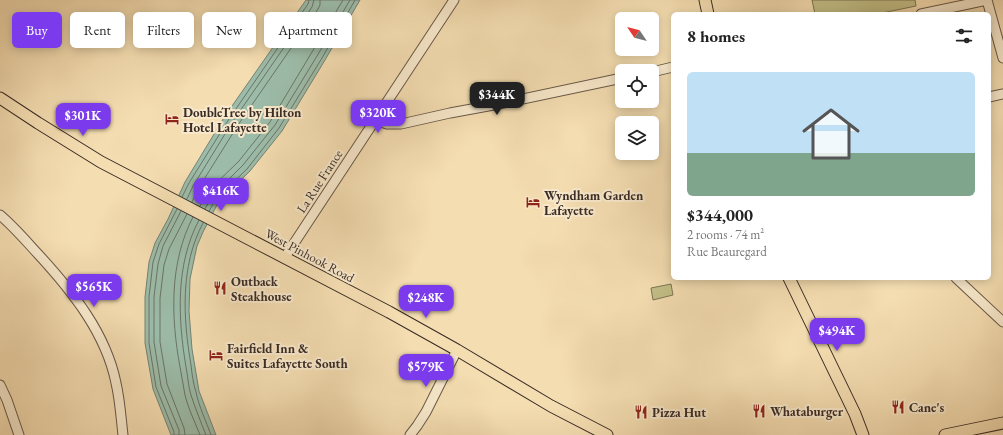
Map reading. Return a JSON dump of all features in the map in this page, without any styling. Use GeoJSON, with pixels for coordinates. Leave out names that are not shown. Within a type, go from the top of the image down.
{"type":"FeatureCollection","features":[{"type":"Feature","properties":{"kind":"main road"},"geometry":{"type":"LineString","coordinates":[[705,0],[708,12]]}},
{"type":"Feature","properties":{"kind":"main road","name":"West Pinhook Road"},"geometry":{"type":"LineString","coordinates":[[0,98],[101,162],[394,315],[458,350],[551,406],[607,435]]}},
{"type":"Feature","properties":{"kind":"main road"},"geometry":{"type":"LineString","coordinates":[[790,280],[855,414],[863,435]]}},
{"type":"Feature","properties":{"kind":"main road"},"geometry":{"type":"LineString","coordinates":[[945,435],[1003,423]]}},
{"type":"Feature","properties":{"kind":"street","name":"La Rue France"},"geometry":{"type":"LineString","coordinates":[[285,257],[454,0]]}},
{"type":"Feature","properties":{"kind":"street"},"geometry":{"type":"LineString","coordinates":[[930,12],[987,0],[990,12]]}},
{"type":"Feature","properties":{"kind":"street"},"geometry":{"type":"LineString","coordinates":[[991,14],[1003,58]]}},
{"type":"Feature","properties":{"kind":"street"},"geometry":{"type":"LineString","coordinates":[[659,70],[671,67]]}},
{"type":"Feature","properties":{"kind":"street"},"geometry":{"type":"LineString","coordinates":[[375,120],[387,124],[401,124],[615,80]]}},
{"type":"Feature","properties":{"kind":"street"},"geometry":{"type":"LineString","coordinates":[[991,97],[1003,94]]}},
{"type":"Feature","properties":{"kind":"street"},"geometry":{"type":"LineString","coordinates":[[0,215],[12,225],[59,277],[95,329],[109,360],[116,383],[123,435]]}},
{"type":"Feature","properties":{"kind":"street"},"geometry":{"type":"LineString","coordinates":[[958,280],[1003,322]]}},
{"type":"Feature","properties":{"kind":"street"},"geometry":{"type":"LineString","coordinates":[[410,435],[426,412],[458,350]]}},
{"type":"Feature","properties":{"kind":"street"},"geometry":{"type":"LineString","coordinates":[[0,385],[8,400],[19,435]]}},
{"type":"Feature","properties":{"kind":"shaded area"},"geometry":{"type":"Polygon","coordinates":[[[812,0],[915,0],[916,6],[887,12],[815,12],[812,0]]]}},
{"type":"Feature","properties":{"kind":"shaded area"},"geometry":{"type":"Polygon","coordinates":[[[671,284],[673,295],[653,300],[651,288],[671,284]]]}},
{"type":"Feature","properties":{"kind":"water"},"geometry":{"type":"Polygon","coordinates":[[[306,0],[360,0],[352,14],[352,12],[298,12],[306,0]]]}},
{"type":"Feature","properties":{"kind":"water"},"geometry":{"type":"Polygon","coordinates":[[[272,48],[332,48],[282,131],[250,171],[219,201],[197,246],[190,279],[189,311],[192,349],[199,391],[216,435],[171,435],[153,389],[145,343],[145,297],[149,262],[155,243],[185,182],[225,116],[272,48]]]}},
{"type":"Feature","properties":{"kind":"place","name":"DoubleTree by Hilton Hotel Lafayette"},"geometry":{"type":"Point","coordinates":[172,119]}},
{"type":"Feature","properties":{"kind":"place","name":"Wyndham Garden Lafayette"},"geometry":{"type":"Point","coordinates":[533,202]}},
{"type":"Feature","properties":{"kind":"place","name":"Outback Steakhouse"},"geometry":{"type":"Point","coordinates":[220,288]}},
{"type":"Feature","properties":{"kind":"place","name":"Fairfield Inn & Suites Lafayette South"},"geometry":{"type":"Point","coordinates":[216,355]}},
{"type":"Feature","properties":{"kind":"place","name":"Cane's"},"geometry":{"type":"Point","coordinates":[898,407]}},
{"type":"Feature","properties":{"kind":"place","name":"Whataburger"},"geometry":{"type":"Point","coordinates":[759,411]}},
{"type":"Feature","properties":{"kind":"place","name":"Pizza Hut"},"geometry":{"type":"Point","coordinates":[641,412]}}]}
